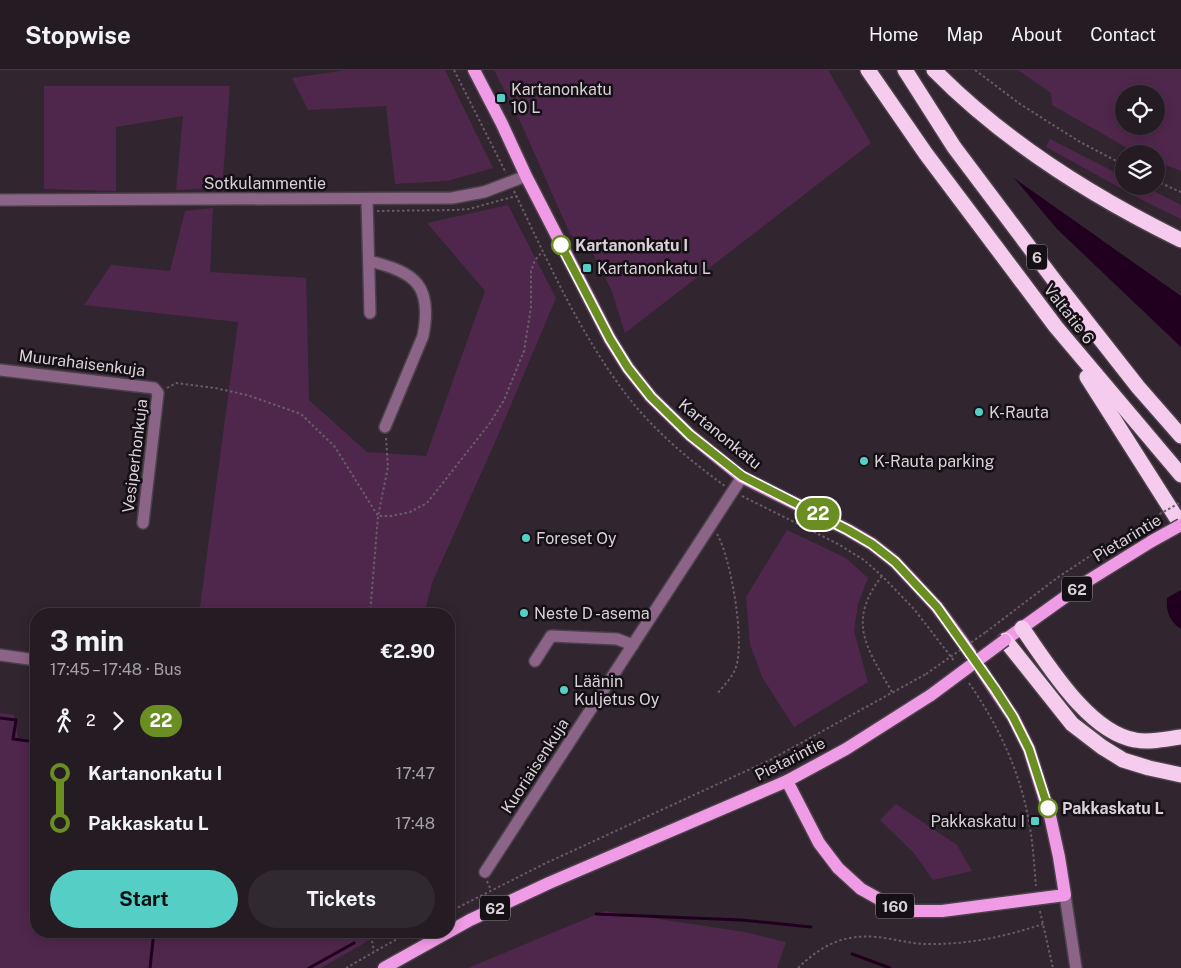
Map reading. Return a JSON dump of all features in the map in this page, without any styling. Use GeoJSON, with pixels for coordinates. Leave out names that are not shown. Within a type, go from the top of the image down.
{"type":"FeatureCollection","features":[{"type":"Feature","properties":{"kind":"highway","name":"Valtatie 6"},"geometry":{"type":"LineString","coordinates":[[868,70],[926,154],[1056,327],[1181,475]]}},
{"type":"Feature","properties":{"kind":"highway","name":"Valtatie 6"},"geometry":{"type":"LineString","coordinates":[[904,70],[954,147],[1048,272],[1138,387],[1181,436]]}},
{"type":"Feature","properties":{"kind":"highway"},"geometry":{"type":"LineString","coordinates":[[934,70],[961,97],[1026,148],[1082,186],[1150,225],[1181,240]]}},
{"type":"Feature","properties":{"kind":"highway"},"geometry":{"type":"LineString","coordinates":[[1056,327],[1181,525]]}},
{"type":"Feature","properties":{"kind":"highway"},"geometry":{"type":"LineString","coordinates":[[1022,628],[1066,690],[1089,714],[1115,734],[1135,740],[1181,737]]}},
{"type":"Feature","properties":{"kind":"highway"},"geometry":{"type":"LineString","coordinates":[[1005,640],[1072,724],[1094,741],[1124,760],[1181,775]]}},
{"type":"Feature","properties":{"kind":"main road","name":"Kartanonkatu"},"geometry":{"type":"LineString","coordinates":[[474,70],[610,339],[628,368],[651,397],[690,435],[742,476],[840,525],[872,544],[900,568],[937,607],[995,689],[1013,717],[1029,749],[1050,816],[1059,857],[1064,894]]}},
{"type":"Feature","properties":{"kind":"main road","name":"Pietarintie"},"geometry":{"type":"LineString","coordinates":[[455,928],[549,883],[786,781],[846,749],[931,695],[1086,582],[1181,525]]}},
{"type":"Feature","properties":{"kind":"main road","name":"160"},"geometry":{"type":"LineString","coordinates":[[786,781],[819,843],[838,868],[861,889],[888,904],[914,911],[942,911],[1064,894]]}},
{"type":"Feature","properties":{"kind":"main road","name":"Pietarintie"},"geometry":{"type":"LineString","coordinates":[[384,968],[438,938]]}},
{"type":"Feature","properties":{"kind":"street","name":"Sotkulammentie"},"geometry":{"type":"LineString","coordinates":[[0,200],[452,198],[484,192],[526,176]]}},
{"type":"Feature","properties":{"kind":"street"},"geometry":{"type":"LineString","coordinates":[[367,199],[370,313]]}},
{"type":"Feature","properties":{"kind":"street"},"geometry":{"type":"LineString","coordinates":[[369,261],[400,271],[414,280],[421,289],[425,300],[423,336],[385,427]]}},
{"type":"Feature","properties":{"kind":"street","name":"Muurahaisenkuja"},"geometry":{"type":"LineString","coordinates":[[0,370],[154,388],[158,393]]}},
{"type":"Feature","properties":{"kind":"street","name":"Vesiperhonkuja"},"geometry":{"type":"LineString","coordinates":[[143,523],[158,393]]}},
{"type":"Feature","properties":{"kind":"street","name":"Kuoriaisenkuja"},"geometry":{"type":"LineString","coordinates":[[485,872],[742,476]]}},
{"type":"Feature","properties":{"kind":"street"},"geometry":{"type":"LineString","coordinates":[[535,661],[552,636],[617,639],[633,645]]}},
{"type":"Feature","properties":{"kind":"street"},"geometry":{"type":"LineString","coordinates":[[0,655],[30,659]]}},
{"type":"Feature","properties":{"kind":"street"},"geometry":{"type":"LineString","coordinates":[[1064,894],[1076,968]]}},
{"type":"Feature","properties":{"kind":"path"},"geometry":{"type":"LineString","coordinates":[[454,70],[589,340],[626,395],[669,441],[708,474],[733,492],[838,544],[864,560],[914,609],[957,666]]}},
{"type":"Feature","properties":{"kind":"path"},"geometry":{"type":"LineString","coordinates":[[975,70],[1020,104],[1080,142],[1115,160]]}},
{"type":"Feature","properties":{"kind":"path"},"geometry":{"type":"LineString","coordinates":[[1165,184],[1181,192]]}},
{"type":"Feature","properties":{"kind":"path"},"geometry":{"type":"LineString","coordinates":[[378,516],[392,516],[410,512],[427,503],[480,436],[499,408],[516,373],[524,351],[531,307],[531,271],[535,260],[543,251]]}},
{"type":"Feature","properties":{"kind":"path"},"geometry":{"type":"LineString","coordinates":[[158,393],[176,383],[215,388],[247,396],[301,414],[335,447],[378,516]]}},
{"type":"Feature","properties":{"kind":"path"},"geometry":{"type":"LineString","coordinates":[[370,608],[378,516],[388,467],[385,427]]}},
{"type":"Feature","properties":{"kind":"path"},"geometry":{"type":"LineString","coordinates":[[455,909],[544,864],[770,760],[926,674],[986,632],[1057,578],[1096,552],[1181,502]]}},
{"type":"Feature","properties":{"kind":"path"},"geometry":{"type":"LineString","coordinates":[[710,526],[717,533],[726,554],[737,620],[738,650],[736,667],[732,676],[718,693]]}},
{"type":"Feature","properties":{"kind":"path"},"geometry":{"type":"LineString","coordinates":[[882,576],[873,587],[866,601],[862,615],[863,629],[865,640],[892,692]]}},
{"type":"Feature","properties":{"kind":"path"},"geometry":{"type":"LineString","coordinates":[[968,682],[983,704],[1000,736],[1022,789],[1029,822],[1037,899],[1053,968]]}},
{"type":"Feature","properties":{"kind":"path"},"geometry":{"type":"LineString","coordinates":[[798,968],[815,952],[838,941],[858,936],[878,937],[915,944],[959,943],[998,937],[1043,924]]}},
{"type":"Feature","properties":{"kind":"path"},"geometry":{"type":"LineString","coordinates":[[371,938],[374,952]]}},
{"type":"Feature","properties":{"kind":"path"},"geometry":{"type":"LineString","coordinates":[[346,968],[399,938]]}},
{"type":"Feature","properties":{"kind":"shaded area"},"geometry":{"type":"Polygon","coordinates":[[[346,70],[445,70],[493,168],[447,181],[395,184],[386,106],[308,110],[292,78],[346,70]]]}},
{"type":"Feature","properties":{"kind":"shaded area"},"geometry":{"type":"Polygon","coordinates":[[[494,70],[828,70],[871,143],[625,333],[611,289],[592,251],[570,234],[521,123],[494,70]]]}},
{"type":"Feature","properties":{"kind":"shaded area"},"geometry":{"type":"Polygon","coordinates":[[[1018,70],[1181,70],[1181,171],[1165,165],[1165,145],[1122,145],[1052,105],[1051,93],[1018,70]]]}},
{"type":"Feature","properties":{"kind":"shaded area"},"geometry":{"type":"Polygon","coordinates":[[[44,86],[230,86],[222,188],[176,190],[183,116],[116,127],[116,191],[44,189],[44,86]]]}},
{"type":"Feature","properties":{"kind":"shaded area"},"geometry":{"type":"Polygon","coordinates":[[[1050,139],[1115,172],[1115,185],[1046,147],[1050,139]]]}},
{"type":"Feature","properties":{"kind":"shaded area"},"geometry":{"type":"Polygon","coordinates":[[[1014,178],[1181,296],[1181,347],[1057,229],[1014,178]]]}},
{"type":"Feature","properties":{"kind":"shaded area"},"geometry":{"type":"Polygon","coordinates":[[[1133,195],[1162,195],[1181,205],[1181,219],[1133,195]]]}},
{"type":"Feature","properties":{"kind":"shaded area"},"geometry":{"type":"Polygon","coordinates":[[[508,205],[556,298],[496,440],[432,583],[426,608],[200,608],[238,322],[84,305],[111,265],[170,271],[185,211],[213,208],[210,272],[306,278],[309,400],[367,452],[426,456],[485,291],[427,223],[508,205]]]}},
{"type":"Feature","properties":{"kind":"shaded area"},"geometry":{"type":"Polygon","coordinates":[[[787,530],[846,558],[868,578],[858,604],[854,631],[868,682],[794,727],[762,677],[750,644],[746,597],[787,530]]]}},
{"type":"Feature","properties":{"kind":"shaded area"},"geometry":{"type":"Polygon","coordinates":[[[1181,590],[1181,629],[1171,619],[1168,612],[1167,598],[1181,590]]]}},
{"type":"Feature","properties":{"kind":"shaded area"},"geometry":{"type":"Polygon","coordinates":[[[0,713],[14,715],[18,738],[30,739],[30,938],[373,938],[321,968],[0,968],[0,713]]]}},
{"type":"Feature","properties":{"kind":"shaded area"},"geometry":{"type":"Polygon","coordinates":[[[896,804],[957,845],[972,871],[933,880],[914,853],[880,820],[896,804]]]}},
{"type":"Feature","properties":{"kind":"shaded area"},"geometry":{"type":"Polygon","coordinates":[[[605,911],[745,932],[786,942],[777,968],[468,968],[605,911]]]}},
{"type":"Feature","properties":{"kind":"waterway"},"geometry":{"type":"LineString","coordinates":[[0,718],[16,720],[13,739],[30,741]]}},
{"type":"Feature","properties":{"kind":"waterway"},"geometry":{"type":"LineString","coordinates":[[596,914],[741,920],[811,927]]}},
{"type":"Feature","properties":{"kind":"waterway"},"geometry":{"type":"LineString","coordinates":[[150,968],[153,938]]}},
{"type":"Feature","properties":{"kind":"waterway"},"geometry":{"type":"LineString","coordinates":[[309,968],[354,943]]}},
{"type":"Feature","properties":{"kind":"waterway"},"geometry":{"type":"LineString","coordinates":[[852,954],[890,968]]}},
{"type":"Feature","properties":{"kind":"bus line","name":"22"},"geometry":{"type":"LineString","coordinates":[[561,245],[610,339],[628,368],[651,397],[690,435],[742,476],[872,544],[895,562],[937,607],[1013,717],[1029,749],[1048,808]]}},
{"type":"Feature","properties":{"kind":"place","name":"Kartanonkatu 10 L"},"geometry":{"type":"Point","coordinates":[501,98]}},
{"type":"Feature","properties":{"kind":"place","name":"Kartanonkatu I"},"geometry":{"type":"Point","coordinates":[561,245]}},
{"type":"Feature","properties":{"kind":"place","name":"Kartanonkatu L"},"geometry":{"type":"Point","coordinates":[587,268]}},
{"type":"Feature","properties":{"kind":"place","name":"K-Rauta"},"geometry":{"type":"Point","coordinates":[979,412]}},
{"type":"Feature","properties":{"kind":"place","name":"K-Rauta parking"},"geometry":{"type":"Point","coordinates":[864,461]}},
{"type":"Feature","properties":{"kind":"place","name":"Foreset Oy"},"geometry":{"type":"Point","coordinates":[526,538]}},
{"type":"Feature","properties":{"kind":"place","name":"Neste D -asema"},"geometry":{"type":"Point","coordinates":[524,613]}},
{"type":"Feature","properties":{"kind":"place","name":"Läänin Kuljetus Oy"},"geometry":{"type":"Point","coordinates":[564,690]}},
{"type":"Feature","properties":{"kind":"place","name":"Pakkaskatu L"},"geometry":{"type":"Point","coordinates":[1048,808]}},
{"type":"Feature","properties":{"kind":"place","name":"Pakkaskatu I"},"geometry":{"type":"Point","coordinates":[1035,821]}}]}
